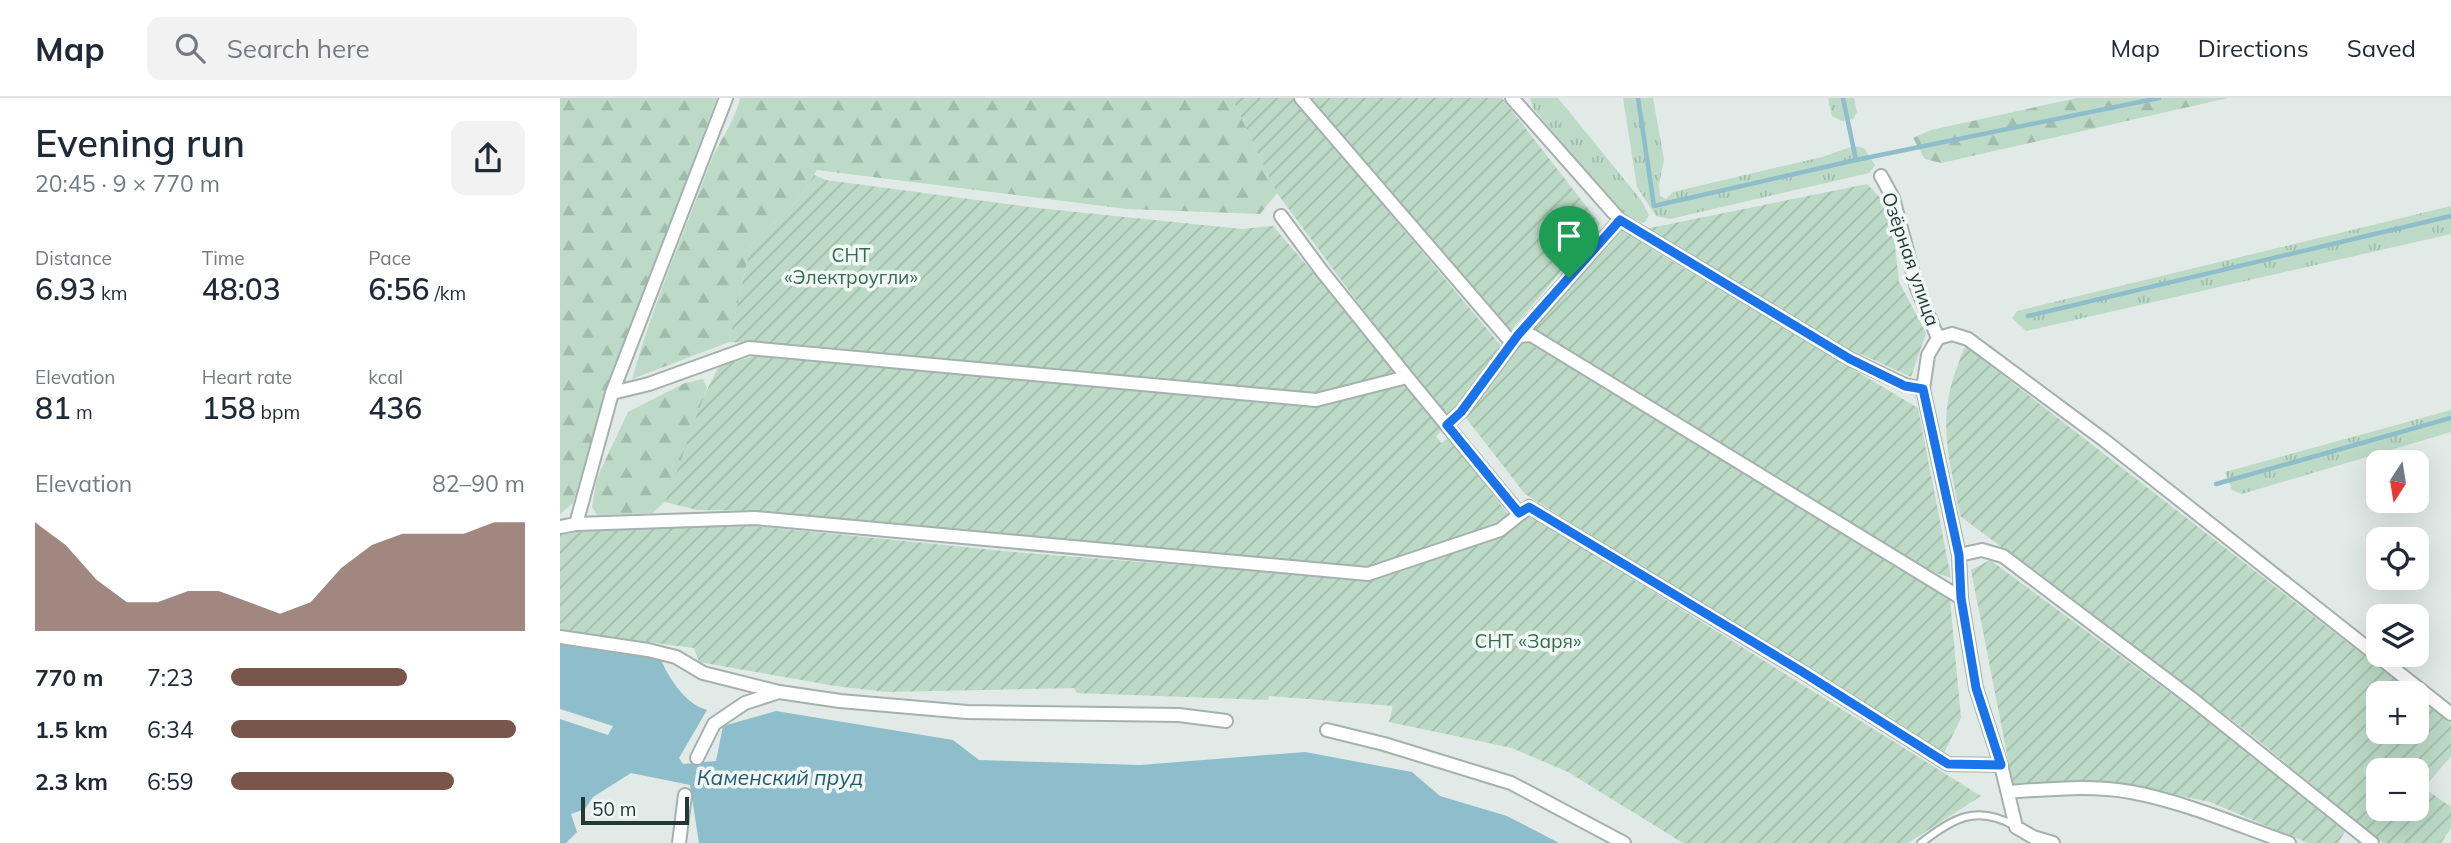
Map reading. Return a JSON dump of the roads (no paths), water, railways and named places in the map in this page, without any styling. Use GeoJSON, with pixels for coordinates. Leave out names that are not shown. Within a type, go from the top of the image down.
{"type":"FeatureCollection","features":[{"type":"Feature","properties":{"kind":"street"},"geometry":{"type":"LineString","coordinates":[[576,524],[612,393],[726,98]]}},
{"type":"Feature","properties":{"kind":"street"},"geometry":{"type":"LineString","coordinates":[[1301,98],[1515,339]]}},
{"type":"Feature","properties":{"kind":"street"},"geometry":{"type":"LineString","coordinates":[[1512,98],[1620,220],[1850,359],[1905,386],[1923,389]]}},
{"type":"Feature","properties":{"kind":"street","name":"Озёрная улица"},"geometry":{"type":"LineString","coordinates":[[1881,176],[1892,198],[1917,288],[1938,338],[1928,355],[1923,389],[1959,555],[1961,598],[1976,688],[2001,765],[2016,827]]}},
{"type":"Feature","properties":{"kind":"street"},"geometry":{"type":"LineString","coordinates":[[1281,216],[1407,377],[1524,510],[1801,671],[1948,764],[2001,765]]}},
{"type":"Feature","properties":{"kind":"street"},"geometry":{"type":"LineString","coordinates":[[1447,425],[1461,412],[1515,339],[1620,220]]}},
{"type":"Feature","properties":{"kind":"street"},"geometry":{"type":"LineString","coordinates":[[1938,338],[1952,334],[1968,339],[2104,440],[2451,714]]}},
{"type":"Feature","properties":{"kind":"street"},"geometry":{"type":"LineString","coordinates":[[1515,339],[1531,335],[1961,598]]}},
{"type":"Feature","properties":{"kind":"street"},"geometry":{"type":"LineString","coordinates":[[612,393],[649,384],[749,348],[1316,400],[1407,377]]}},
{"type":"Feature","properties":{"kind":"street"},"geometry":{"type":"LineString","coordinates":[[560,527],[576,524],[755,518],[1368,574],[1500,530],[1524,510]]}},
{"type":"Feature","properties":{"kind":"street"},"geometry":{"type":"LineString","coordinates":[[1959,555],[1982,550],[2003,556],[2191,698],[2372,843]]}},
{"type":"Feature","properties":{"kind":"street"},"geometry":{"type":"LineString","coordinates":[[560,638],[648,650],[676,657],[704,673],[779,692],[841,701],[967,712],[1179,715],[1226,721]]}},
{"type":"Feature","properties":{"kind":"street"},"geometry":{"type":"LineString","coordinates":[[697,758],[714,724],[745,703],[779,692]]}},
{"type":"Feature","properties":{"kind":"street"},"geometry":{"type":"LineString","coordinates":[[1327,730],[1384,744],[1511,783],[1624,843]]}},
{"type":"Feature","properties":{"kind":"street"},"geometry":{"type":"LineString","coordinates":[[2008,792],[2063,788],[2129,792],[2169,801],[2289,843]]}},
{"type":"Feature","properties":{"kind":"street"},"geometry":{"type":"LineString","coordinates":[[679,843],[685,795]]}},
{"type":"Feature","properties":{"kind":"street"},"geometry":{"type":"LineString","coordinates":[[2016,827],[2027,840],[2053,843]]}},
{"type":"Feature","properties":{"kind":"lane"},"geometry":{"type":"LineString","coordinates":[[1921,843],[1970,814],[2000,818],[2016,827]]}},
{"type":"Feature","properties":{"kind":"water","name":"Каменский пруд"},"geometry":{"type":"Polygon","coordinates":[[[560,643],[659,656],[684,696],[707,710],[679,758],[683,764],[716,761],[723,726],[776,711],[953,740],[979,760],[1140,765],[1305,752],[1412,772],[1440,796],[1507,816],[1559,843],[699,843],[690,785],[631,773],[593,797],[585,809],[571,814],[577,832],[566,843],[560,843],[560,719],[608,735],[613,726],[560,709],[560,643]]]}},
{"type":"Feature","properties":{"kind":"waterway"},"geometry":{"type":"LineString","coordinates":[[1638,98],[1654,206],[1856,160],[2159,98]]}},
{"type":"Feature","properties":{"kind":"waterway"},"geometry":{"type":"LineString","coordinates":[[1843,98],[1856,160]]}},
{"type":"Feature","properties":{"kind":"waterway"},"geometry":{"type":"LineString","coordinates":[[2028,316],[2451,216]]}},
{"type":"Feature","properties":{"kind":"waterway"},"geometry":{"type":"LineString","coordinates":[[2216,484],[2451,418]]}},
{"type":"Feature","properties":{"kind":"park label","name":"СНТ «Электроугли»"},"geometry":{"type":"Point","coordinates":[851,266]}},
{"type":"Feature","properties":{"kind":"park label","name":"СНТ «Заря»"},"geometry":{"type":"Point","coordinates":[1528,641]}}]}
